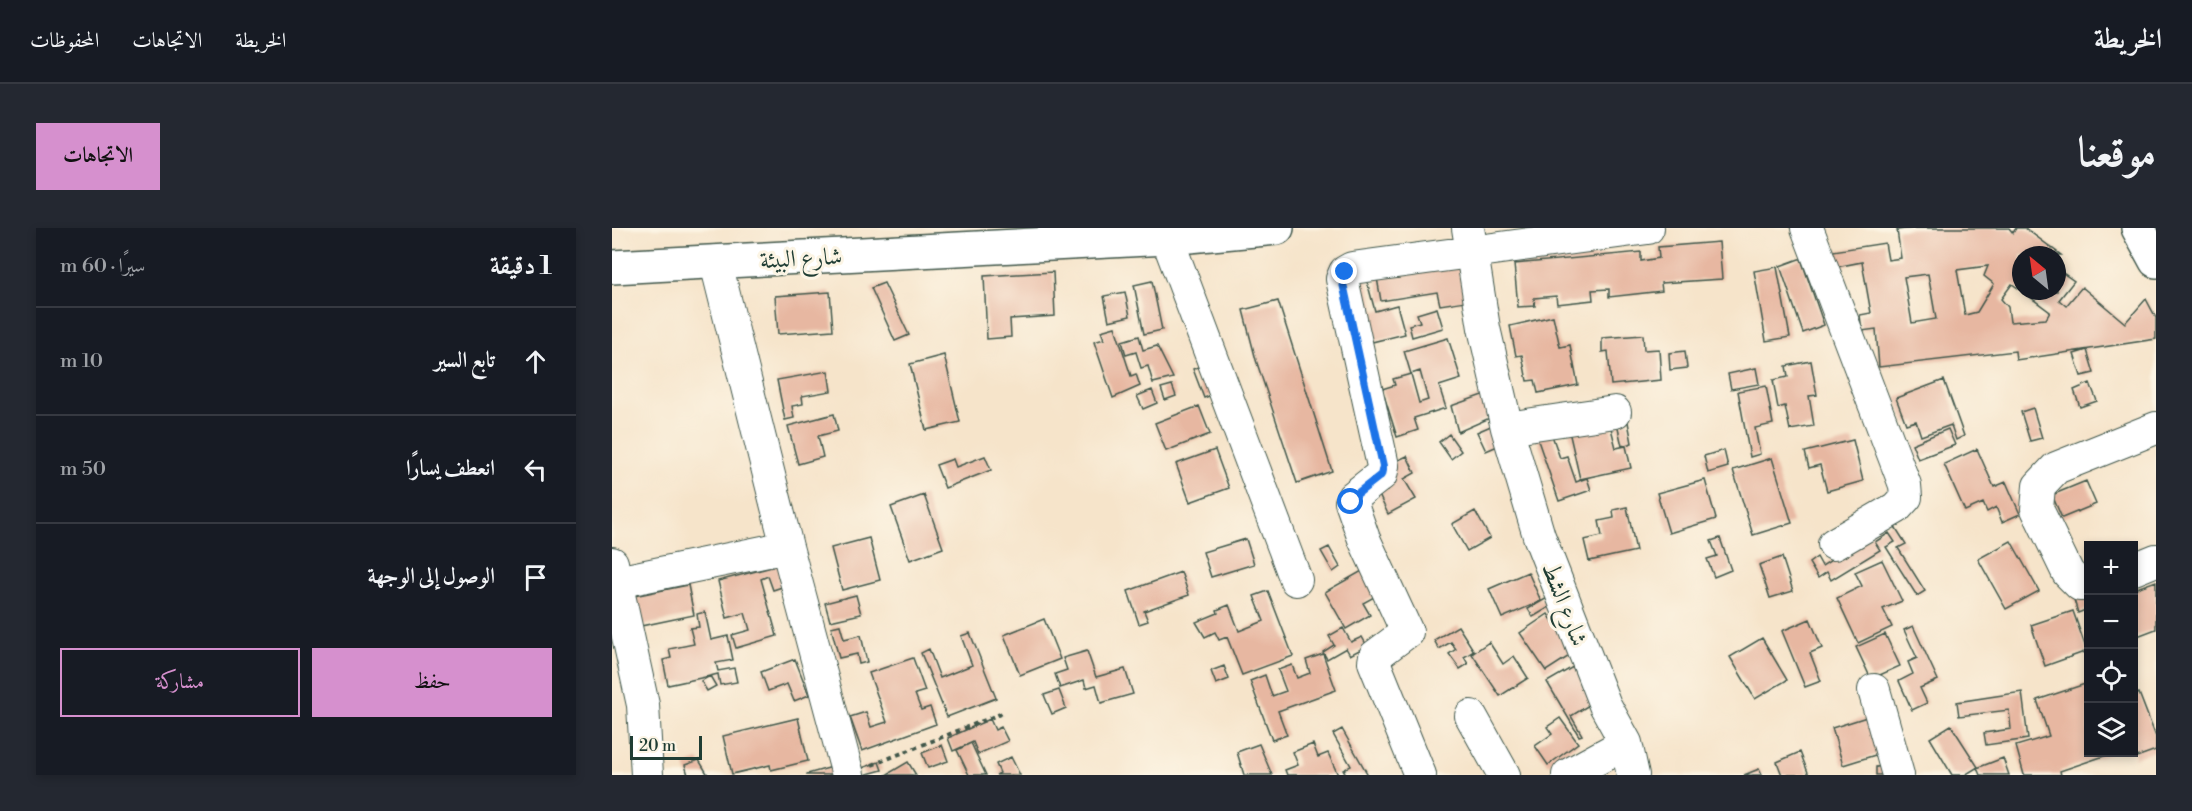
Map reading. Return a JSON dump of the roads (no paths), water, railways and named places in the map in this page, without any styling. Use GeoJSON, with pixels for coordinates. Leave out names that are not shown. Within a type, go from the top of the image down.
{"type":"FeatureCollection","features":[{"type":"Feature","properties":{"kind":"main road","name":"شارع البيئة"},"geometry":{"type":"LineString","coordinates":[[612,267],[1167,238],[1277,228]]}},
{"type":"Feature","properties":{"kind":"main road"},"geometry":{"type":"LineString","coordinates":[[2138,228],[2156,261]]}},
{"type":"Feature","properties":{"kind":"street"},"geometry":{"type":"LineString","coordinates":[[1420,775],[1374,662],[1375,656],[1407,632],[1352,510],[1353,497],[1381,475],[1383,466],[1342,279],[1345,272],[1352,268],[1470,240],[1648,228]]}},
{"type":"Feature","properties":{"kind":"street"},"geometry":{"type":"LineString","coordinates":[[1807,228],[1905,485],[1906,496],[1896,508],[1834,544]]}},
{"type":"Feature","properties":{"kind":"street"},"geometry":{"type":"LineString","coordinates":[[1167,238],[1296,580]]}},
{"type":"Feature","properties":{"kind":"street","name":"شارع الشط"},"geometry":{"type":"LineString","coordinates":[[1470,240],[1484,328],[1507,428],[1539,536],[1605,705],[1626,743],[1633,775]]}},
{"type":"Feature","properties":{"kind":"street"},"geometry":{"type":"LineString","coordinates":[[716,262],[787,547],[848,775]]}},
{"type":"Feature","properties":{"kind":"street"},"geometry":{"type":"LineString","coordinates":[[1507,428],[1615,411]]}},
{"type":"Feature","properties":{"kind":"street"},"geometry":{"type":"LineString","coordinates":[[2084,585],[2080,585],[2068,573],[2037,509],[2039,486],[2056,468],[2156,428]]}},
{"type":"Feature","properties":{"kind":"street"},"geometry":{"type":"LineString","coordinates":[[647,775],[643,705],[615,572],[787,547]]}},
{"type":"Feature","properties":{"kind":"street"},"geometry":{"type":"LineString","coordinates":[[2138,567],[2156,560]]}},
{"type":"Feature","properties":{"kind":"street"},"geometry":{"type":"LineString","coordinates":[[1874,690],[1898,775]]}},
{"type":"Feature","properties":{"kind":"street"},"geometry":{"type":"LineString","coordinates":[[1471,716],[1504,775]]}},
{"type":"Feature","properties":{"kind":"street"},"geometry":{"type":"LineString","coordinates":[[1568,775],[1626,743]]}}]}
